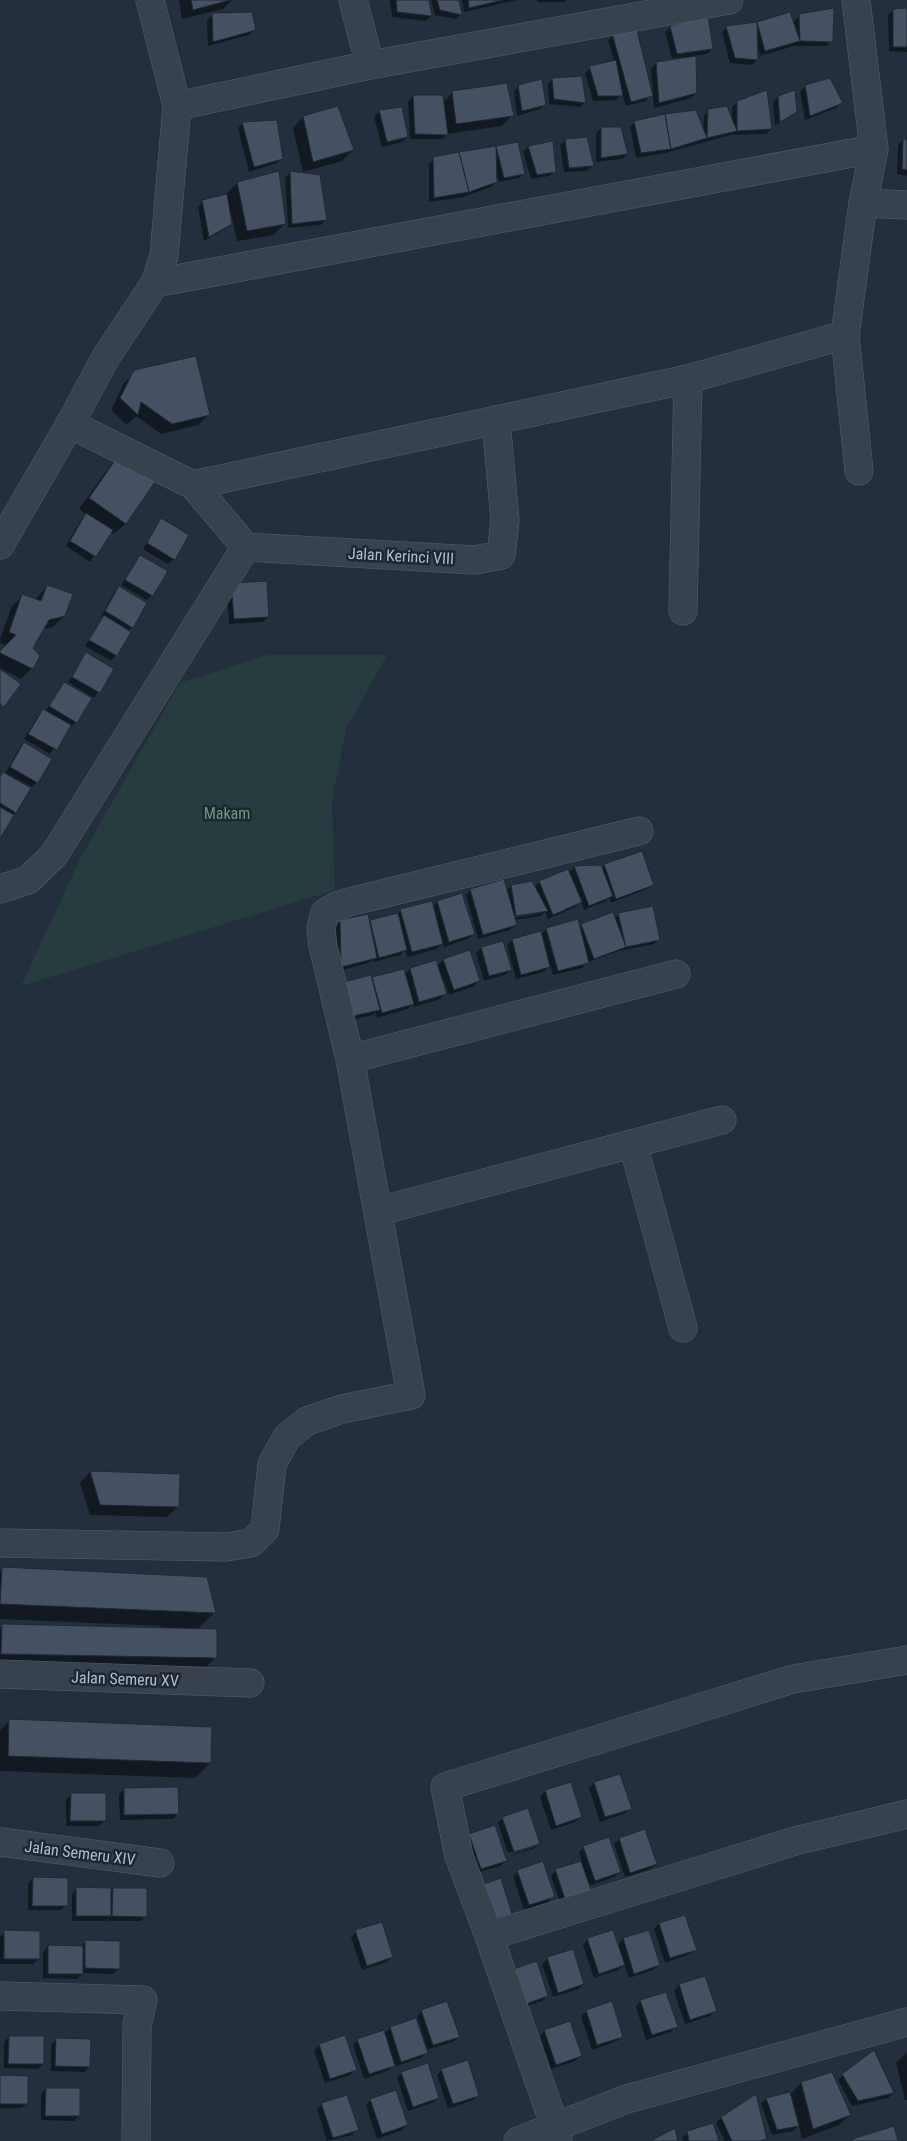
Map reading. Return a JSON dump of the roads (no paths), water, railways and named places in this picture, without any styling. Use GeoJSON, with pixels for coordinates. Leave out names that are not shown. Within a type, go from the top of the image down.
{"type":"FeatureCollection","features":[{"type":"Feature","properties":{"kind":"street"},"geometry":{"type":"LineString","coordinates":[[0,546],[106,357],[154,283],[164,256],[176,106],[150,0]]}},
{"type":"Feature","properties":{"kind":"street"},"geometry":{"type":"LineString","coordinates":[[353,0],[370,65]]}},
{"type":"Feature","properties":{"kind":"street"},"geometry":{"type":"LineString","coordinates":[[176,106],[370,65],[729,0]]}},
{"type":"Feature","properties":{"kind":"street"},"geometry":{"type":"LineString","coordinates":[[856,0],[874,149],[863,203],[845,335],[859,471]]}},
{"type":"Feature","properties":{"kind":"street"},"geometry":{"type":"LineString","coordinates":[[154,283],[874,149]]}},
{"type":"Feature","properties":{"kind":"street"},"geometry":{"type":"LineString","coordinates":[[863,203],[907,205]]}},
{"type":"Feature","properties":{"kind":"street"},"geometry":{"type":"LineString","coordinates":[[193,486],[688,379],[845,335]]}},
{"type":"Feature","properties":{"kind":"street"},"geometry":{"type":"LineString","coordinates":[[683,611],[688,379]]}},
{"type":"Feature","properties":{"kind":"street","name":"Jalan Kerinci VIII"},"geometry":{"type":"LineString","coordinates":[[246,547],[475,560],[501,555],[505,520],[496,420]]}},
{"type":"Feature","properties":{"kind":"street"},"geometry":{"type":"LineString","coordinates":[[0,889],[28,880],[54,855],[246,547],[193,486],[70,424]]}},
{"type":"Feature","properties":{"kind":"street"},"geometry":{"type":"LineString","coordinates":[[0,1543],[226,1547],[251,1544],[265,1529],[272,1464],[287,1437],[307,1421],[342,1409],[411,1394],[350,1059],[323,946],[321,928],[325,913],[348,902],[639,831]]}},
{"type":"Feature","properties":{"kind":"street"},"geometry":{"type":"LineString","coordinates":[[350,1059],[676,974]]}},
{"type":"Feature","properties":{"kind":"street"},"geometry":{"type":"LineString","coordinates":[[379,1211],[722,1120]]}},
{"type":"Feature","properties":{"kind":"street"},"geometry":{"type":"LineString","coordinates":[[633,1144],[683,1328]]}},
{"type":"Feature","properties":{"kind":"street"},"geometry":{"type":"LineString","coordinates":[[556,2134],[489,1936],[459,1856],[445,1787],[793,1679],[907,1660]]}},
{"type":"Feature","properties":{"kind":"street","name":"Jalan Semeru XV"},"geometry":{"type":"LineString","coordinates":[[0,1674],[250,1683]]}},
{"type":"Feature","properties":{"kind":"street"},"geometry":{"type":"LineString","coordinates":[[489,1936],[796,1841],[907,1814]]}},
{"type":"Feature","properties":{"kind":"street","name":"Jalan Semeru XIV"},"geometry":{"type":"LineString","coordinates":[[0,1842],[160,1863]]}},
{"type":"Feature","properties":{"kind":"street"},"geometry":{"type":"LineString","coordinates":[[0,1996],[143,2000],[137,2025],[136,2141]]}},
{"type":"Feature","properties":{"kind":"street"},"geometry":{"type":"LineString","coordinates":[[518,2141],[556,2134],[627,2098],[907,2022]]}},
{"type":"Feature","properties":{"kind":"park label","name":"Makam"},"geometry":{"type":"Point","coordinates":[227,813]}}]}
